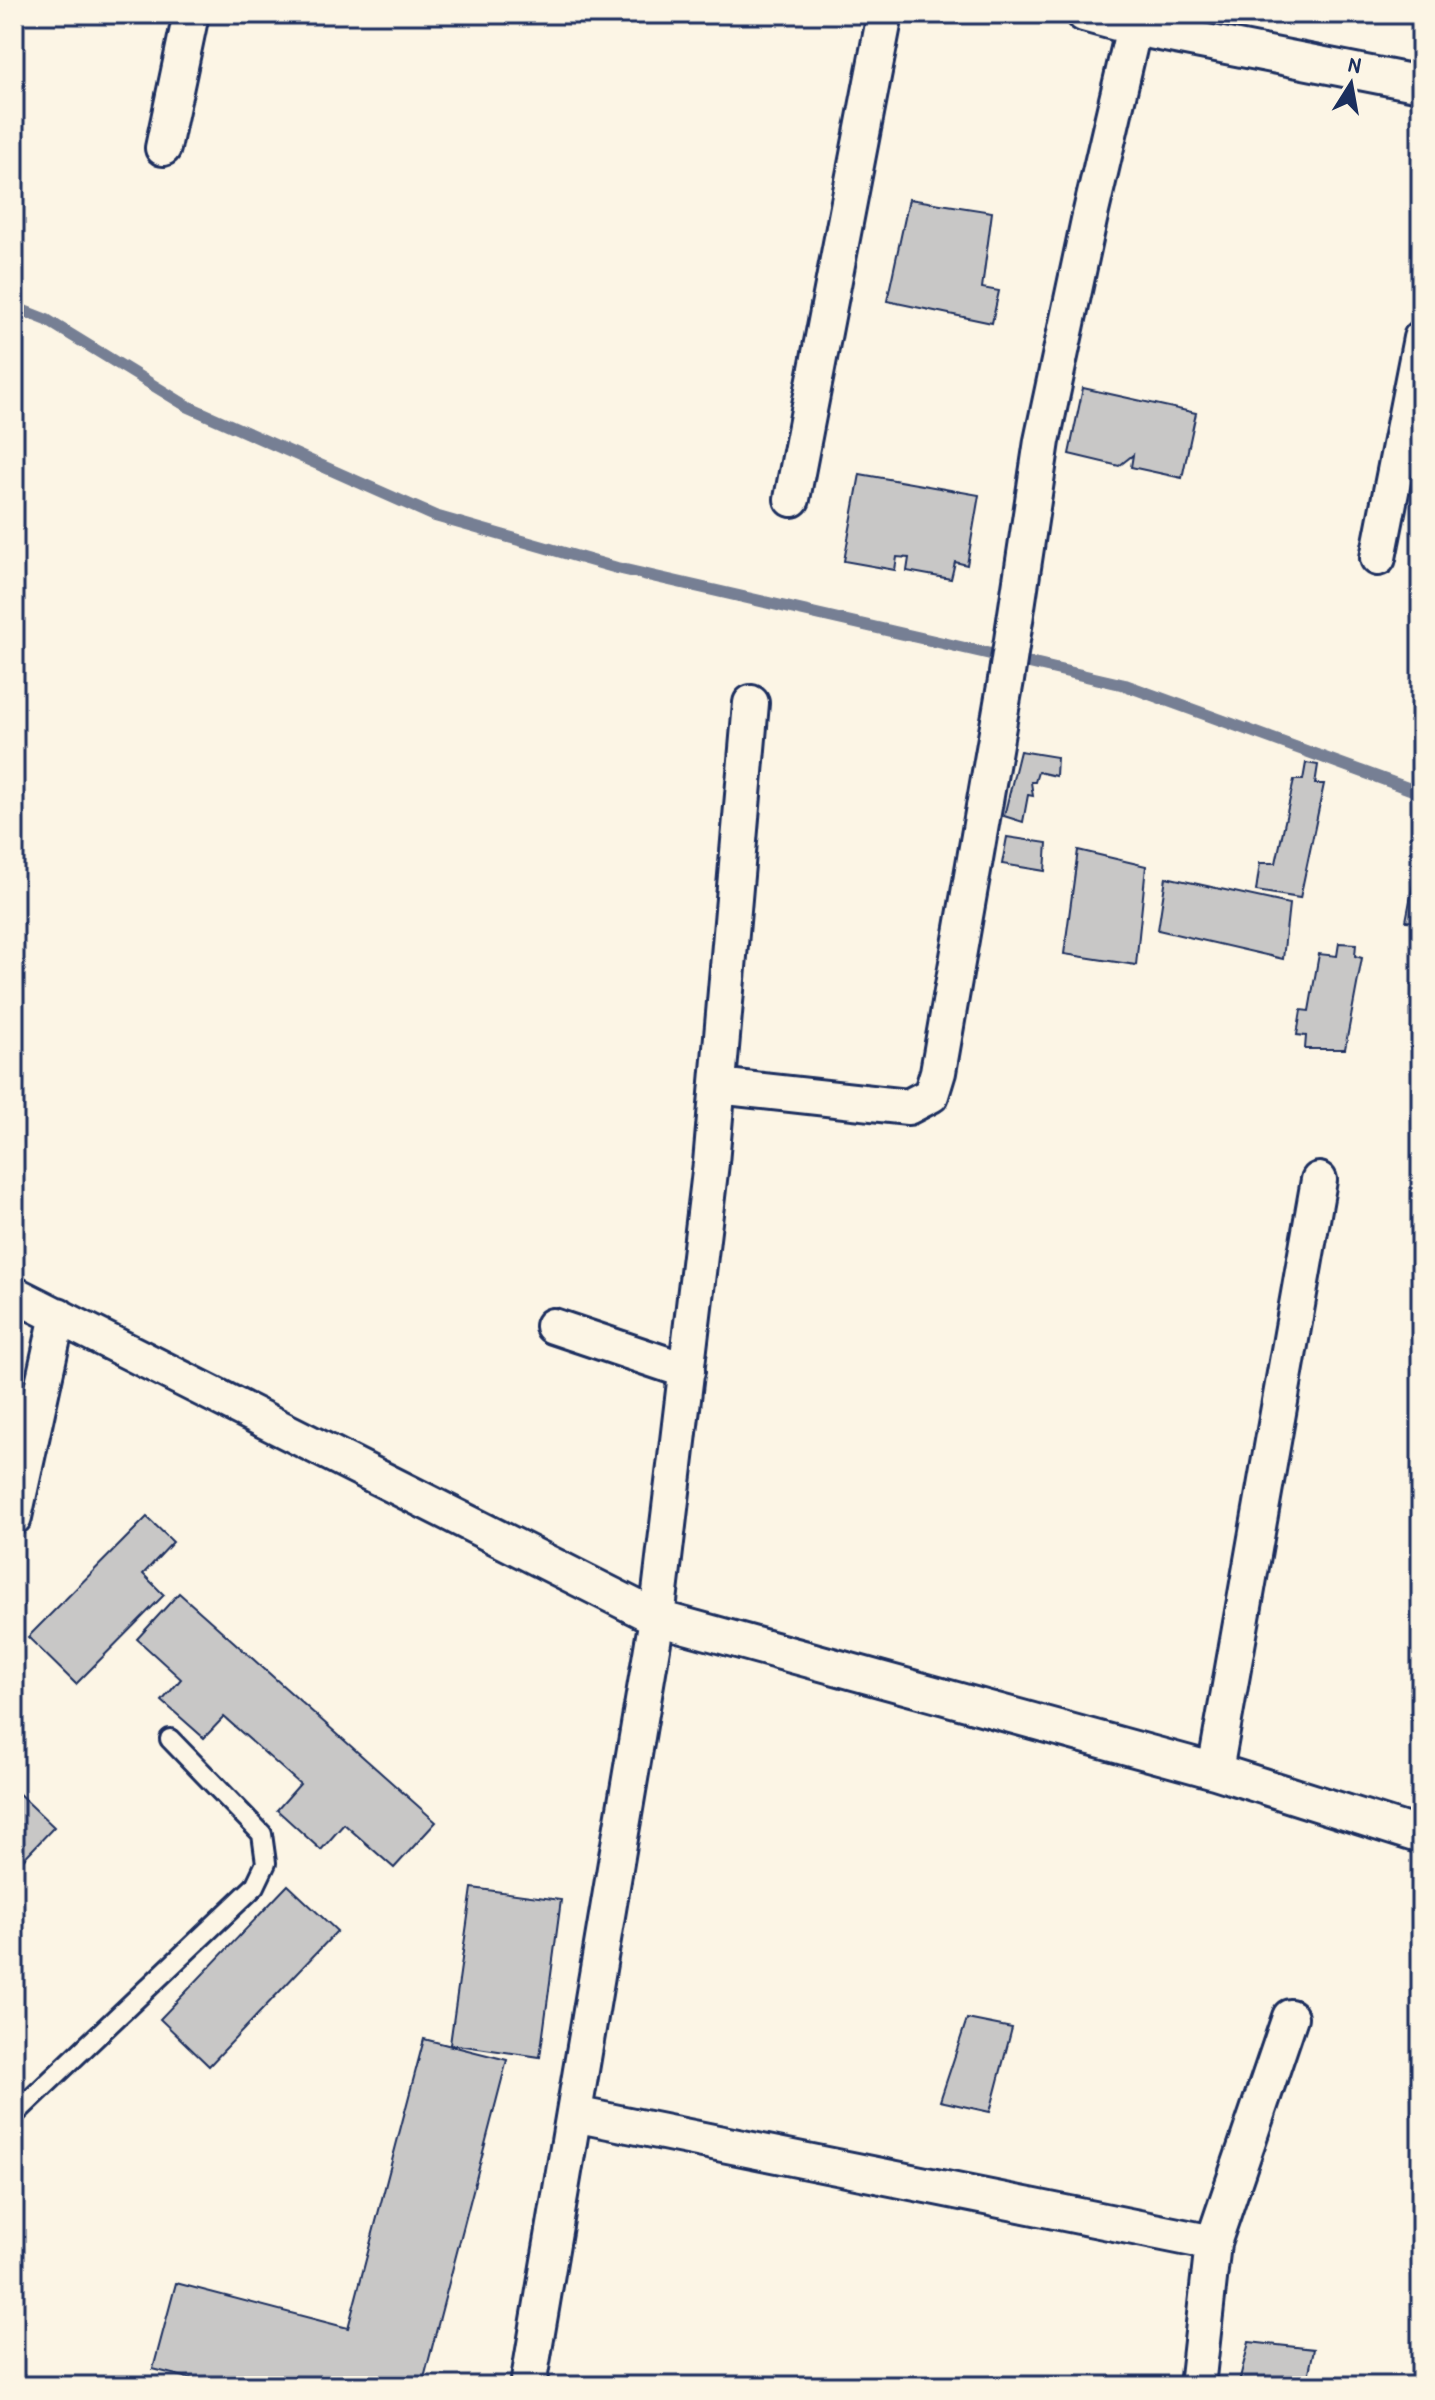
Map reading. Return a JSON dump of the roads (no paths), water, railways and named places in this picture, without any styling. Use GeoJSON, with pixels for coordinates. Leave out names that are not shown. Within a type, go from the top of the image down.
{"type":"FeatureCollection","features":[{"type":"Feature","properties":{"kind":"street"},"geometry":{"type":"LineString","coordinates":[[163,148],[191,14]]}},
{"type":"Feature","properties":{"kind":"street"},"geometry":{"type":"LineString","coordinates":[[792,499],[885,14]]}},
{"type":"Feature","properties":{"kind":"street"},"geometry":{"type":"LineString","coordinates":[[1084,14],[1136,21],[1421,84]]}},
{"type":"Feature","properties":{"kind":"street"},"geometry":{"type":"LineString","coordinates":[[718,1086],[908,1107],[931,1095],[938,1072],[1006,680],[1042,441],[1089,220],[1136,21]]}},
{"type":"Feature","properties":{"kind":"street"},"geometry":{"type":"LineString","coordinates":[[1378,558],[1421,338]]}},
{"type":"Feature","properties":{"kind":"street"},"geometry":{"type":"LineString","coordinates":[[528,2386],[657,1618],[711,1163],[751,703]]}},
{"type":"Feature","properties":{"kind":"street"},"geometry":{"type":"LineString","coordinates":[[1215,1771],[1319,1180]]}},
{"type":"Feature","properties":{"kind":"street"},"geometry":{"type":"LineString","coordinates":[[14,1294],[657,1618],[1215,1771],[1421,1836]]}},
{"type":"Feature","properties":{"kind":"street"},"geometry":{"type":"LineString","coordinates":[[14,1517],[58,1315]]}},
{"type":"Feature","properties":{"kind":"street"},"geometry":{"type":"LineString","coordinates":[[553,1326],[687,1371]]}},
{"type":"Feature","properties":{"kind":"street"},"geometry":{"type":"LineString","coordinates":[[1197,2386],[1213,2243],[1290,2017]]}},
{"type":"Feature","properties":{"kind":"street"},"geometry":{"type":"LineString","coordinates":[[574,2114],[1213,2243]]}},
{"type":"Feature","properties":{"kind":"lane"},"geometry":{"type":"LineString","coordinates":[[14,2115],[255,1886],[266,1863],[262,1834],[170,1739]]}},
{"type":"Feature","properties":{"kind":"waterway"},"geometry":{"type":"LineString","coordinates":[[14,307],[47,320],[187,406],[435,516],[617,568],[1125,685],[1421,793]]}}]}
